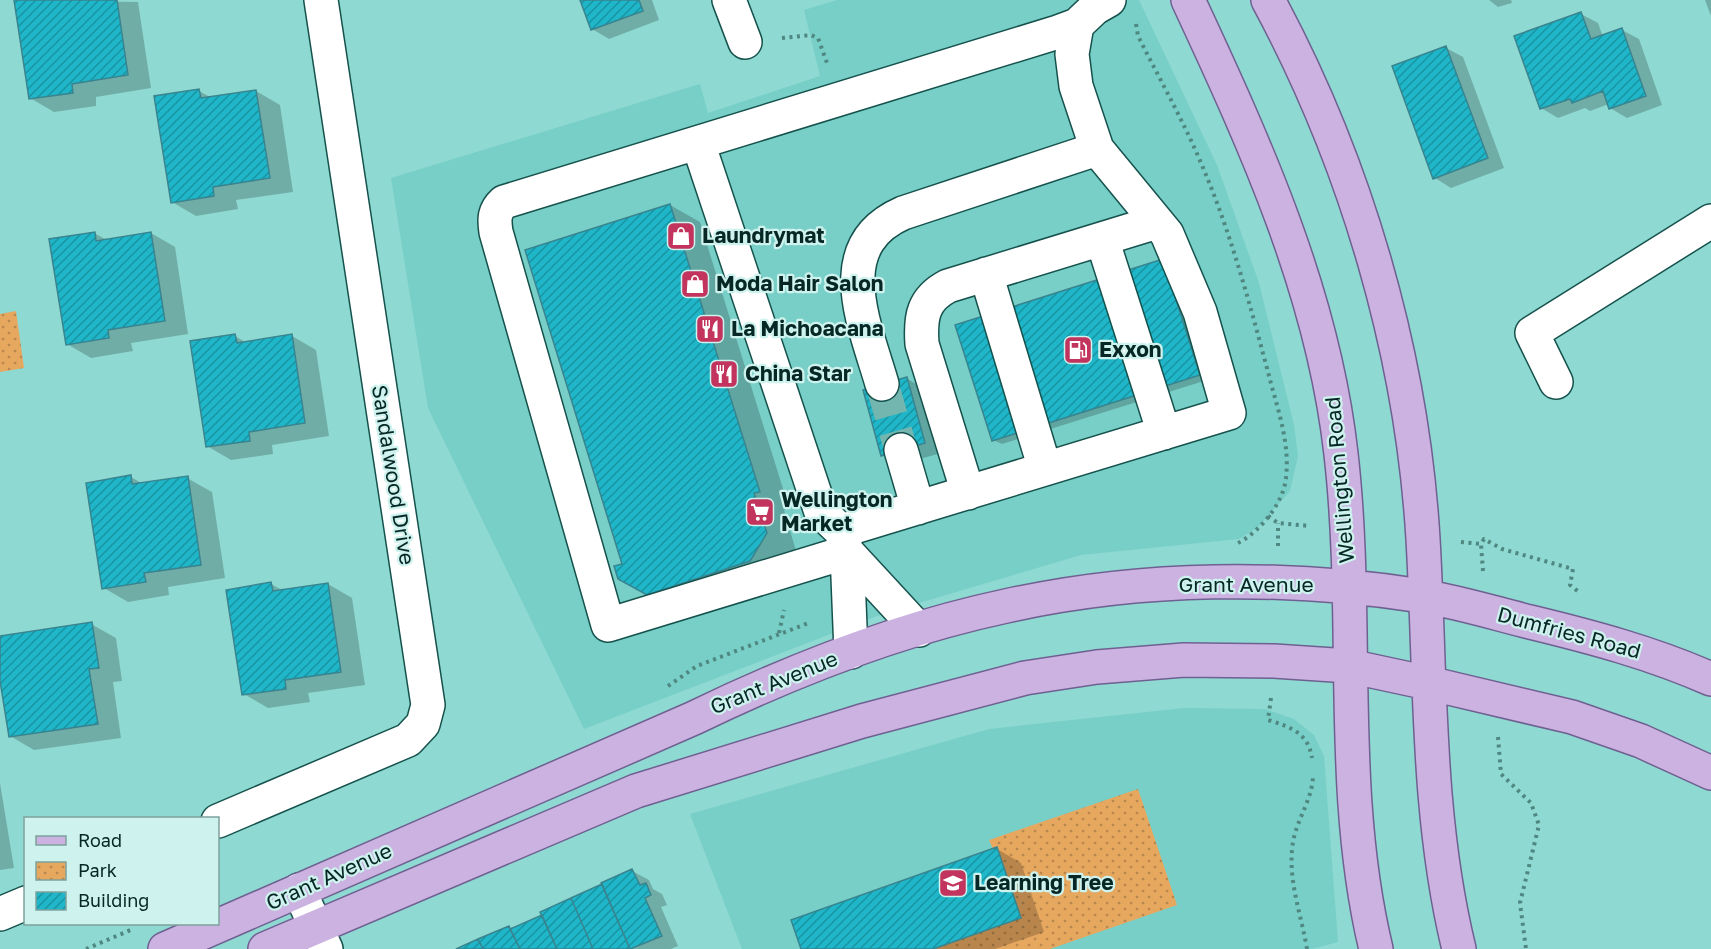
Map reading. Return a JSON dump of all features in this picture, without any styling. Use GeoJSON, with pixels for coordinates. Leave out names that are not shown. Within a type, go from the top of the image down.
{"type":"FeatureCollection","features":[{"type":"Feature","properties":{"kind":"main road","name":"Wellington Road"},"geometry":{"type":"LineString","coordinates":[[1188,0],[1274,194],[1307,290],[1330,376],[1342,456],[1348,587],[1352,768],[1360,854],[1376,949]]}},
{"type":"Feature","properties":{"kind":"main road"},"geometry":{"type":"LineString","coordinates":[[1268,0],[1325,120],[1365,228],[1387,304],[1409,417],[1423,538],[1434,798],[1448,902],[1459,949]]}},
{"type":"Feature","properties":{"kind":"main road","name":"Grant Avenue"},"geometry":{"type":"LineString","coordinates":[[165,949],[694,718],[773,680],[851,652],[1008,605],[1110,590],[1192,584],[1277,583],[1348,587],[1424,597]]}},
{"type":"Feature","properties":{"kind":"main road","name":"Dumfries Road"},"geometry":{"type":"LineString","coordinates":[[1424,597],[1624,646],[1711,679]]}},
{"type":"Feature","properties":{"kind":"main road","name":"Grant Avenue"},"geometry":{"type":"LineString","coordinates":[[265,949],[321,939],[636,791],[862,721],[1035,676],[1097,667],[1184,660],[1274,661],[1349,666],[1428,683]]}},
{"type":"Feature","properties":{"kind":"main road"},"geometry":{"type":"LineString","coordinates":[[1428,683],[1572,717],[1641,741],[1711,773]]}},
{"type":"Feature","properties":{"kind":"main road"},"geometry":{"type":"LineString","coordinates":[[694,718],[711,767]]}},
{"type":"Feature","properties":{"kind":"street","name":"Sandalwood Drive"},"geometry":{"type":"LineString","coordinates":[[219,821],[408,740],[423,724],[428,705],[321,0]]}},
{"type":"Feature","properties":{"kind":"street"},"geometry":{"type":"LineString","coordinates":[[729,0],[745,42]]}},
{"type":"Feature","properties":{"kind":"street"},"geometry":{"type":"LineString","coordinates":[[1077,25],[1072,54],[1076,86],[1097,149],[1167,234],[1187,277],[1229,413],[918,508],[844,542],[608,625],[496,232],[494,219],[497,208],[504,202],[1077,25],[1095,8],[1109,0]]}},
{"type":"Feature","properties":{"kind":"street"},"geometry":{"type":"LineString","coordinates":[[698,143],[821,512],[920,630]]}},
{"type":"Feature","properties":{"kind":"street"},"geometry":{"type":"LineString","coordinates":[[882,384],[858,296],[861,252],[877,227],[903,213],[1097,149]]}},
{"type":"Feature","properties":{"kind":"street"},"geometry":{"type":"LineString","coordinates":[[1556,382],[1532,333],[1711,221]]}},
{"type":"Feature","properties":{"kind":"street"},"geometry":{"type":"LineString","coordinates":[[968,493],[922,344],[920,326],[923,308],[936,292],[986,274],[1157,222]]}},
{"type":"Feature","properties":{"kind":"street"},"geometry":{"type":"LineString","coordinates":[[1102,239],[1164,433]]}},
{"type":"Feature","properties":{"kind":"street"},"geometry":{"type":"LineString","coordinates":[[986,274],[1045,469]]}},
{"type":"Feature","properties":{"kind":"street"},"geometry":{"type":"LineString","coordinates":[[901,450],[918,508]]}},
{"type":"Feature","properties":{"kind":"street"},"geometry":{"type":"LineString","coordinates":[[844,542],[851,652]]}},
{"type":"Feature","properties":{"kind":"street"},"geometry":{"type":"LineString","coordinates":[[299,890],[321,939]]}},
{"type":"Feature","properties":{"kind":"street"},"geometry":{"type":"LineString","coordinates":[[0,914],[24,904]]}},
{"type":"Feature","properties":{"kind":"path"},"geometry":{"type":"LineString","coordinates":[[1139,30],[1138,36],[1204,171],[1220,210],[1250,306],[1285,445],[1284,485],[1268,516],[1278,523]]}},
{"type":"Feature","properties":{"kind":"path"},"geometry":{"type":"LineString","coordinates":[[745,42],[811,35],[818,38],[839,99]]}},
{"type":"Feature","properties":{"kind":"path"},"geometry":{"type":"LineString","coordinates":[[1481,544],[1484,539],[1502,549],[1573,569],[1570,578]]}},
{"type":"Feature","properties":{"kind":"path"},"geometry":{"type":"LineString","coordinates":[[1271,699],[1268,720],[1300,733],[1308,743],[1312,758],[1312,786],[1295,832],[1292,856],[1294,896],[1307,949]]}},
{"type":"Feature","properties":{"kind":"path"},"geometry":{"type":"LineString","coordinates":[[1501,774],[1531,803],[1539,825],[1520,903],[1526,949]]}},
{"type":"Feature","properties":{"kind":"path"},"geometry":{"type":"LineString","coordinates":[[86,949],[135,928]]}},
{"type":"Feature","properties":{"kind":"shaded area"},"geometry":{"type":"Polygon","coordinates":[[[837,0],[1139,0],[1217,165],[1259,283],[1294,425],[1298,456],[1290,491],[1258,527],[1239,539],[1081,555],[885,613],[584,729],[428,408],[391,178],[700,84],[708,113],[820,76],[804,10],[837,0]]]}},
{"type":"Feature","properties":{"kind":"shaded area"},"geometry":{"type":"Polygon","coordinates":[[[1184,708],[1265,709],[1294,719],[1314,735],[1324,756],[1338,942],[1312,949],[742,949],[690,814],[989,729],[1184,708]]]}},
{"type":"Feature","properties":{"kind":"green space"},"geometry":{"type":"Polygon","coordinates":[[[16,311],[24,368],[0,372],[0,314],[16,311]]]}},
{"type":"Feature","properties":{"kind":"green space"},"geometry":{"type":"Polygon","coordinates":[[[1138,789],[1177,905],[1050,949],[933,949],[1021,918],[997,848],[993,849],[989,840],[1138,789]]]}},
{"type":"Feature","properties":{"kind":"building"},"geometry":{"type":"Polygon","coordinates":[[[14,0],[117,0],[128,75],[72,84],[73,93],[29,99],[14,0]]]}},
{"type":"Feature","properties":{"kind":"building"},"geometry":{"type":"Polygon","coordinates":[[[580,0],[639,0],[643,11],[591,30],[580,0]]]}},
{"type":"Feature","properties":{"kind":"building"},"geometry":{"type":"Polygon","coordinates":[[[1581,12],[1591,39],[1622,28],[1646,96],[1609,109],[1603,91],[1572,103],[1570,99],[1540,109],[1514,36],[1581,12]]]}},
{"type":"Feature","properties":{"kind":"building"},"geometry":{"type":"Polygon","coordinates":[[[1446,46],[1488,158],[1433,179],[1392,66],[1446,46]]]}},
{"type":"Feature","properties":{"kind":"building"},"geometry":{"type":"Polygon","coordinates":[[[199,89],[201,98],[256,90],[270,178],[213,187],[214,196],[171,203],[154,96],[199,89]]]}},
{"type":"Feature","properties":{"kind":"building"},"geometry":{"type":"Polygon","coordinates":[[[670,204],[760,492],[754,493],[767,533],[750,561],[647,595],[618,579],[614,566],[622,564],[525,250],[670,204]]]}},
{"type":"Feature","properties":{"kind":"building"},"geometry":{"type":"Polygon","coordinates":[[[95,232],[96,241],[151,232],[165,321],[108,330],[109,338],[66,345],[49,239],[95,232]]]}},
{"type":"Feature","properties":{"kind":"building","name":"Exxon"},"geometry":{"type":"Polygon","coordinates":[[[1163,259],[1200,375],[992,441],[955,325],[1163,259]]]}},
{"type":"Feature","properties":{"kind":"building"},"geometry":{"type":"Polygon","coordinates":[[[235,334],[237,343],[292,334],[305,423],[249,432],[250,441],[206,447],[190,341],[235,334]]]}},
{"type":"Feature","properties":{"kind":"building"},"geometry":{"type":"Polygon","coordinates":[[[907,377],[925,443],[881,456],[863,390],[907,377]]]}},
{"type":"Feature","properties":{"kind":"building"},"geometry":{"type":"Polygon","coordinates":[[[131,475],[132,484],[188,476],[201,565],[144,573],[146,582],[102,589],[86,483],[131,475]]]}},
{"type":"Feature","properties":{"kind":"building"},"geometry":{"type":"Polygon","coordinates":[[[271,582],[273,591],[328,583],[341,672],[285,680],[286,689],[242,695],[226,590],[271,582]]]}},
{"type":"Feature","properties":{"kind":"building"},"geometry":{"type":"Polygon","coordinates":[[[92,622],[99,668],[89,669],[98,724],[9,737],[0,681],[0,636],[92,622]]]}},
{"type":"Feature","properties":{"kind":"building","name":"Learning Tree"},"geometry":{"type":"Polygon","coordinates":[[[997,847],[1021,918],[933,949],[801,949],[791,920],[997,847]]]}},
{"type":"Feature","properties":{"kind":"building"},"geometry":{"type":"Polygon","coordinates":[[[632,869],[640,885],[646,883],[651,895],[645,898],[662,936],[630,949],[601,883],[632,869]]]}},
{"type":"Feature","properties":{"kind":"building"},"geometry":{"type":"Polygon","coordinates":[[[602,884],[630,949],[593,949],[571,898],[602,884]]]}},
{"type":"Feature","properties":{"kind":"building"},"geometry":{"type":"Polygon","coordinates":[[[571,898],[593,949],[557,949],[540,912],[571,898]]]}},
{"type":"Feature","properties":{"kind":"building"},"geometry":{"type":"Polygon","coordinates":[[[542,915],[557,949],[520,949],[510,929],[542,915]]]}},
{"type":"Feature","properties":{"kind":"building"},"geometry":{"type":"Polygon","coordinates":[[[509,926],[520,949],[483,949],[478,939],[509,926]]]}},
{"type":"Feature","properties":{"kind":"building"},"geometry":{"type":"Polygon","coordinates":[[[478,939],[483,949],[456,949],[478,939]]]}},
{"type":"Feature","properties":{"kind":"tunnel"},"geometry":{"type":"LineString","coordinates":[[882,384],[901,450]]}},
{"type":"Feature","properties":{"kind":"place","name":"Laundrymat"},"geometry":{"type":"Point","coordinates":[681,236]}},
{"type":"Feature","properties":{"kind":"place","name":"Moda Hair Salon"},"geometry":{"type":"Point","coordinates":[695,284]}},
{"type":"Feature","properties":{"kind":"place","name":"La Michoacana"},"geometry":{"type":"Point","coordinates":[710,329]}},
{"type":"Feature","properties":{"kind":"place","name":"Exxon"},"geometry":{"type":"Point","coordinates":[1078,350]}},
{"type":"Feature","properties":{"kind":"place","name":"China Star"},"geometry":{"type":"Point","coordinates":[724,374]}},
{"type":"Feature","properties":{"kind":"place","name":"Wellington Market"},"geometry":{"type":"Point","coordinates":[760,512]}},
{"type":"Feature","properties":{"kind":"place","name":"Learning Tree"},"geometry":{"type":"Point","coordinates":[953,883]}}]}
